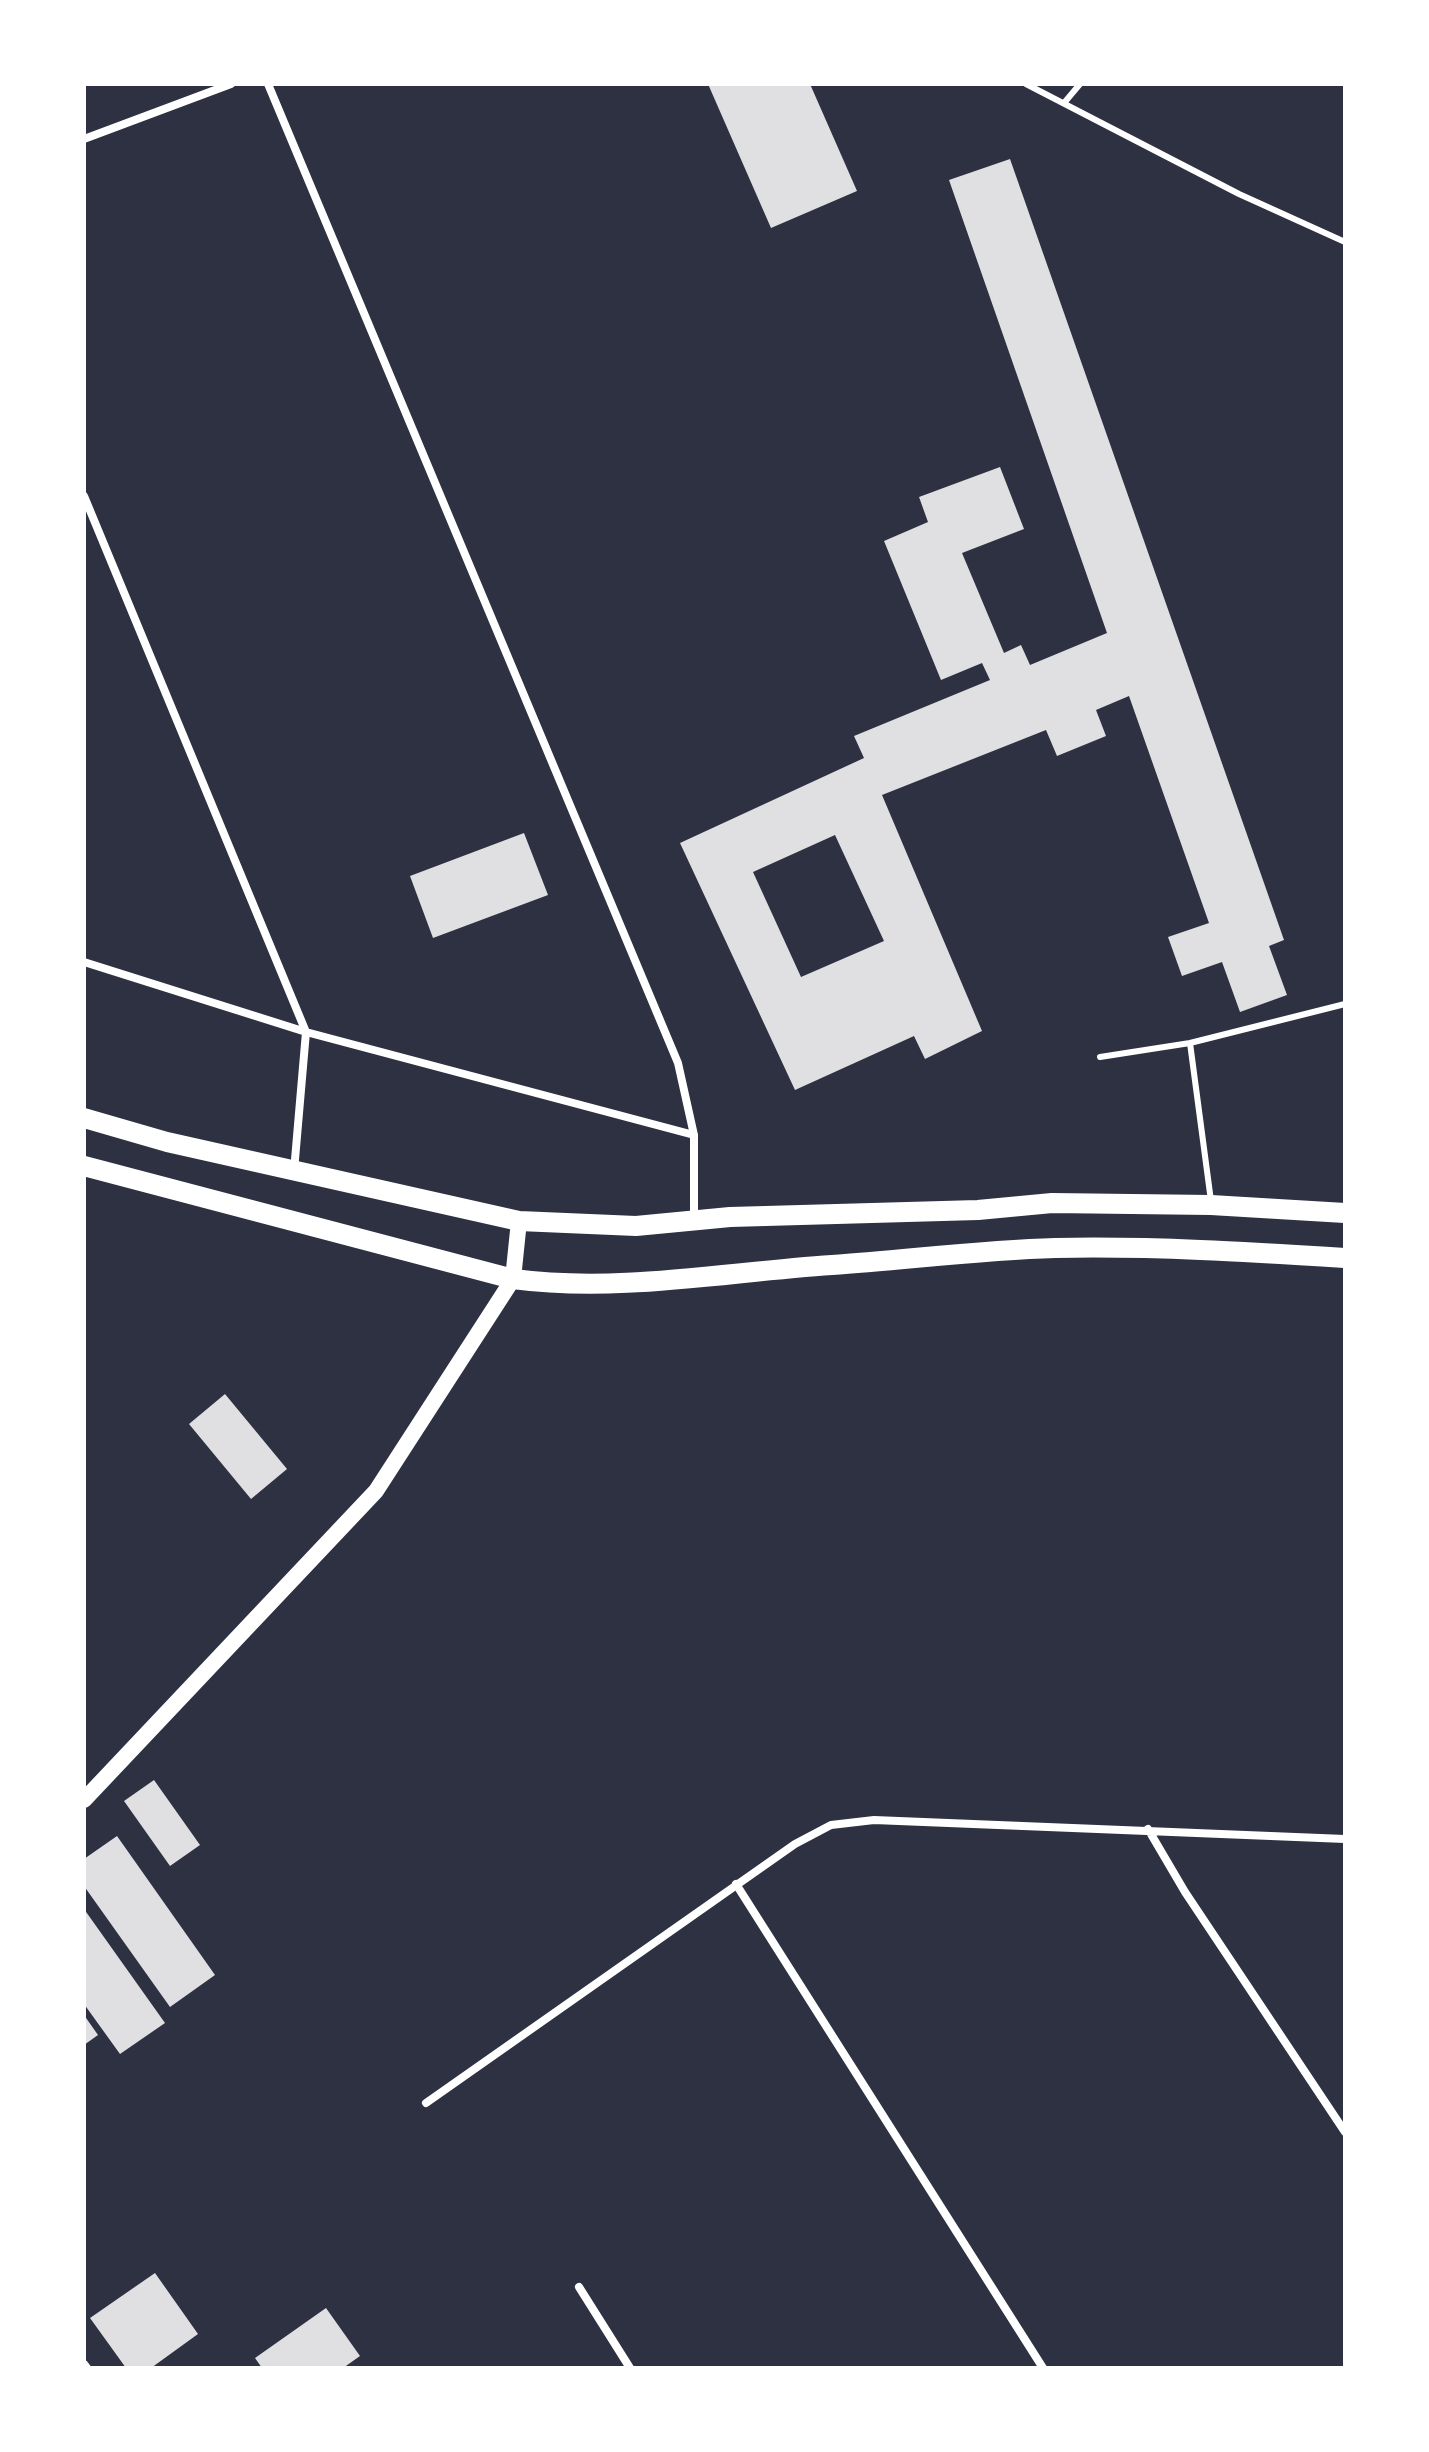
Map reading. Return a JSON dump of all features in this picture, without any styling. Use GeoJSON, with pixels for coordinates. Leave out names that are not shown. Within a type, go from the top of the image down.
{"type":"FeatureCollection","features":[{"type":"Feature","properties":{"kind":"main road"},"geometry":{"type":"LineString","coordinates":[[84,1118],[167,1142],[519,1221],[636,1226],[978,1210],[1052,1203],[1211,1205],[1345,1213]]}},
{"type":"Feature","properties":{"kind":"main road"},"geometry":{"type":"LineString","coordinates":[[84,1166],[513,1279],[635,1284],[733,1272],[1054,1248],[1225,1251],[1345,1258]]}},
{"type":"Feature","properties":{"kind":"main road"},"geometry":{"type":"LineString","coordinates":[[84,1800],[376,1491],[513,1279],[519,1221]]}},
{"type":"Feature","properties":{"kind":"street"},"geometry":{"type":"LineString","coordinates":[[84,139],[231,84]]}},
{"type":"Feature","properties":{"kind":"street"},"geometry":{"type":"LineString","coordinates":[[268,84],[678,1063],[694,1135],[695,1221]]}},
{"type":"Feature","properties":{"kind":"street"},"geometry":{"type":"LineString","coordinates":[[84,496],[306,1032],[294,1172]]}},
{"type":"Feature","properties":{"kind":"street"},"geometry":{"type":"LineString","coordinates":[[84,962],[306,1032],[694,1135]]}},
{"type":"Feature","properties":{"kind":"street"},"geometry":{"type":"LineString","coordinates":[[426,2103],[736,1884],[795,1844],[831,1825],[874,1820],[1345,1839]]}},
{"type":"Feature","properties":{"kind":"street"},"geometry":{"type":"LineString","coordinates":[[1148,1829],[1185,1892],[1345,2132]]}},
{"type":"Feature","properties":{"kind":"street"},"geometry":{"type":"LineString","coordinates":[[736,1884],[1043,2368]]}},
{"type":"Feature","properties":{"kind":"street"},"geometry":{"type":"LineString","coordinates":[[579,2287],[630,2368]]}},
{"type":"Feature","properties":{"kind":"lane"},"geometry":{"type":"LineString","coordinates":[[1026,84],[1239,194],[1345,242]]}},
{"type":"Feature","properties":{"kind":"lane"},"geometry":{"type":"LineString","coordinates":[[1064,103],[1080,84]]}},
{"type":"Feature","properties":{"kind":"lane"},"geometry":{"type":"LineString","coordinates":[[1100,1057],[1190,1043],[1345,1004]]}},
{"type":"Feature","properties":{"kind":"lane"},"geometry":{"type":"LineString","coordinates":[[1190,1043],[1211,1205]]}},
{"type":"Feature","properties":{"kind":"building"},"geometry":{"type":"Polygon","coordinates":[[[708,84],[810,84],[857,191],[771,228],[708,84]]]}},
{"type":"Feature","properties":{"kind":"building"},"geometry":{"type":"Polygon","coordinates":[[[1010,159],[1284,940],[1269,946],[1287,995],[1240,1012],[1222,962],[1182,976],[1168,937],[1209,923],[1129,696],[1096,710],[1106,736],[1057,756],[1046,730],[882,795],[982,1031],[925,1059],[914,1036],[795,1090],[680,843],[864,758],[854,736],[990,680],[982,663],[941,680],[884,541],[928,522],[919,497],[1000,467],[1024,529],[962,553],[1004,653],[1021,645],[1030,665],[1107,633],[949,180],[1010,159]],[[835,835],[753,872],[801,977],[884,941],[835,835]]]}},
{"type":"Feature","properties":{"kind":"building"},"geometry":{"type":"Polygon","coordinates":[[[524,833],[548,895],[433,938],[410,876],[524,833]]]}},
{"type":"Feature","properties":{"kind":"building"},"geometry":{"type":"Polygon","coordinates":[[[225,1394],[287,1469],[251,1499],[189,1424],[225,1394]]]}},
{"type":"Feature","properties":{"kind":"building"},"geometry":{"type":"Polygon","coordinates":[[[154,1780],[200,1845],[170,1866],[124,1801],[154,1780]]]}},
{"type":"Feature","properties":{"kind":"building"},"geometry":{"type":"Polygon","coordinates":[[[117,1836],[215,1975],[170,2007],[84,1886],[84,1859],[117,1836]]]}},
{"type":"Feature","properties":{"kind":"building"},"geometry":{"type":"Polygon","coordinates":[[[84,1909],[165,2023],[120,2054],[84,2004],[84,1909]]]}},
{"type":"Feature","properties":{"kind":"building"},"geometry":{"type":"Polygon","coordinates":[[[84,2015],[98,2035],[84,2045],[84,2015]]]}},
{"type":"Feature","properties":{"kind":"building"},"geometry":{"type":"Polygon","coordinates":[[[155,2273],[198,2334],[151,2368],[126,2368],[90,2318],[155,2273]]]}},
{"type":"Feature","properties":{"kind":"building"},"geometry":{"type":"Polygon","coordinates":[[[326,2308],[360,2356],[343,2368],[262,2368],[255,2358],[326,2308]]]}}]}
